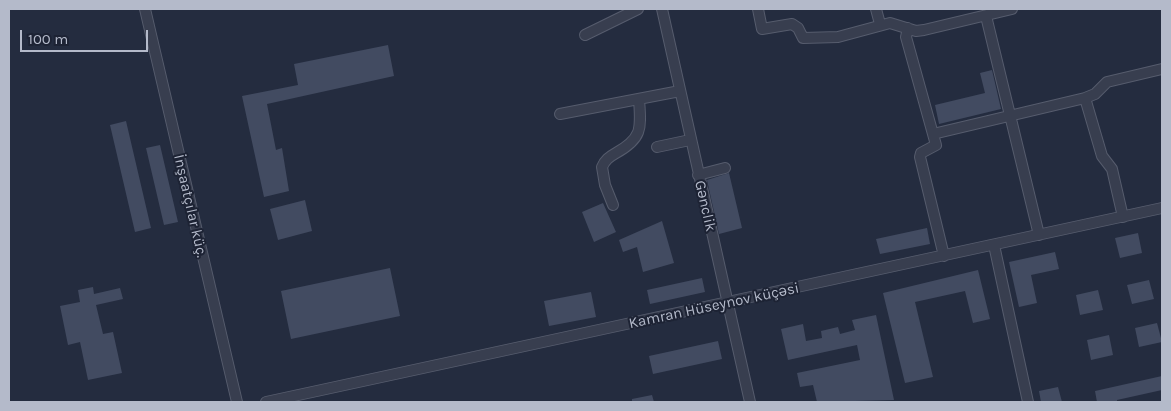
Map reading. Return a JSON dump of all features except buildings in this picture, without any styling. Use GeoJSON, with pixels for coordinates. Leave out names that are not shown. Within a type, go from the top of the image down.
{"type":"FeatureCollection","features":[{"type":"Feature","properties":{"kind":"street","name":"İnşaatçılar küç."},"geometry":{"type":"LineString","coordinates":[[145,9],[237,402]]}},
{"type":"Feature","properties":{"kind":"street"},"geometry":{"type":"LineString","coordinates":[[585,35],[638,9]]}},
{"type":"Feature","properties":{"kind":"street","name":"Gənclik"},"geometry":{"type":"LineString","coordinates":[[662,9],[750,402]]}},
{"type":"Feature","properties":{"kind":"street"},"geometry":{"type":"LineString","coordinates":[[758,9],[762,29],[792,24],[798,28],[804,38],[808,39],[838,38],[880,24],[890,23],[924,30],[1012,9]]}},
{"type":"Feature","properties":{"kind":"street"},"geometry":{"type":"LineString","coordinates":[[876,9],[880,24]]}},
{"type":"Feature","properties":{"kind":"street"},"geometry":{"type":"LineString","coordinates":[[986,16],[1039,235]]}},
{"type":"Feature","properties":{"kind":"street"},"geometry":{"type":"LineString","coordinates":[[908,28],[906,37],[936,145],[922,153],[920,157],[944,256]]}},
{"type":"Feature","properties":{"kind":"street"},"geometry":{"type":"LineString","coordinates":[[933,134],[1084,98],[1095,94],[1107,82],[1162,69]]}},
{"type":"Feature","properties":{"kind":"street"},"geometry":{"type":"LineString","coordinates":[[560,114],[680,91]]}},
{"type":"Feature","properties":{"kind":"street"},"geometry":{"type":"LineString","coordinates":[[1084,98],[1102,156],[1112,170],[1123,217]]}},
{"type":"Feature","properties":{"kind":"street"},"geometry":{"type":"LineString","coordinates":[[613,205],[605,185],[602,167],[610,156],[629,145],[638,135],[641,124],[639,99]]}},
{"type":"Feature","properties":{"kind":"street"},"geometry":{"type":"LineString","coordinates":[[657,147],[690,140]]}},
{"type":"Feature","properties":{"kind":"street"},"geometry":{"type":"LineString","coordinates":[[698,175],[725,168]]}},
{"type":"Feature","properties":{"kind":"street","name":"Kamran Hüseynov küçəsi"},"geometry":{"type":"LineString","coordinates":[[266,402],[1162,208]]}},
{"type":"Feature","properties":{"kind":"street"},"geometry":{"type":"LineString","coordinates":[[994,245],[1028,402]]}}]}
